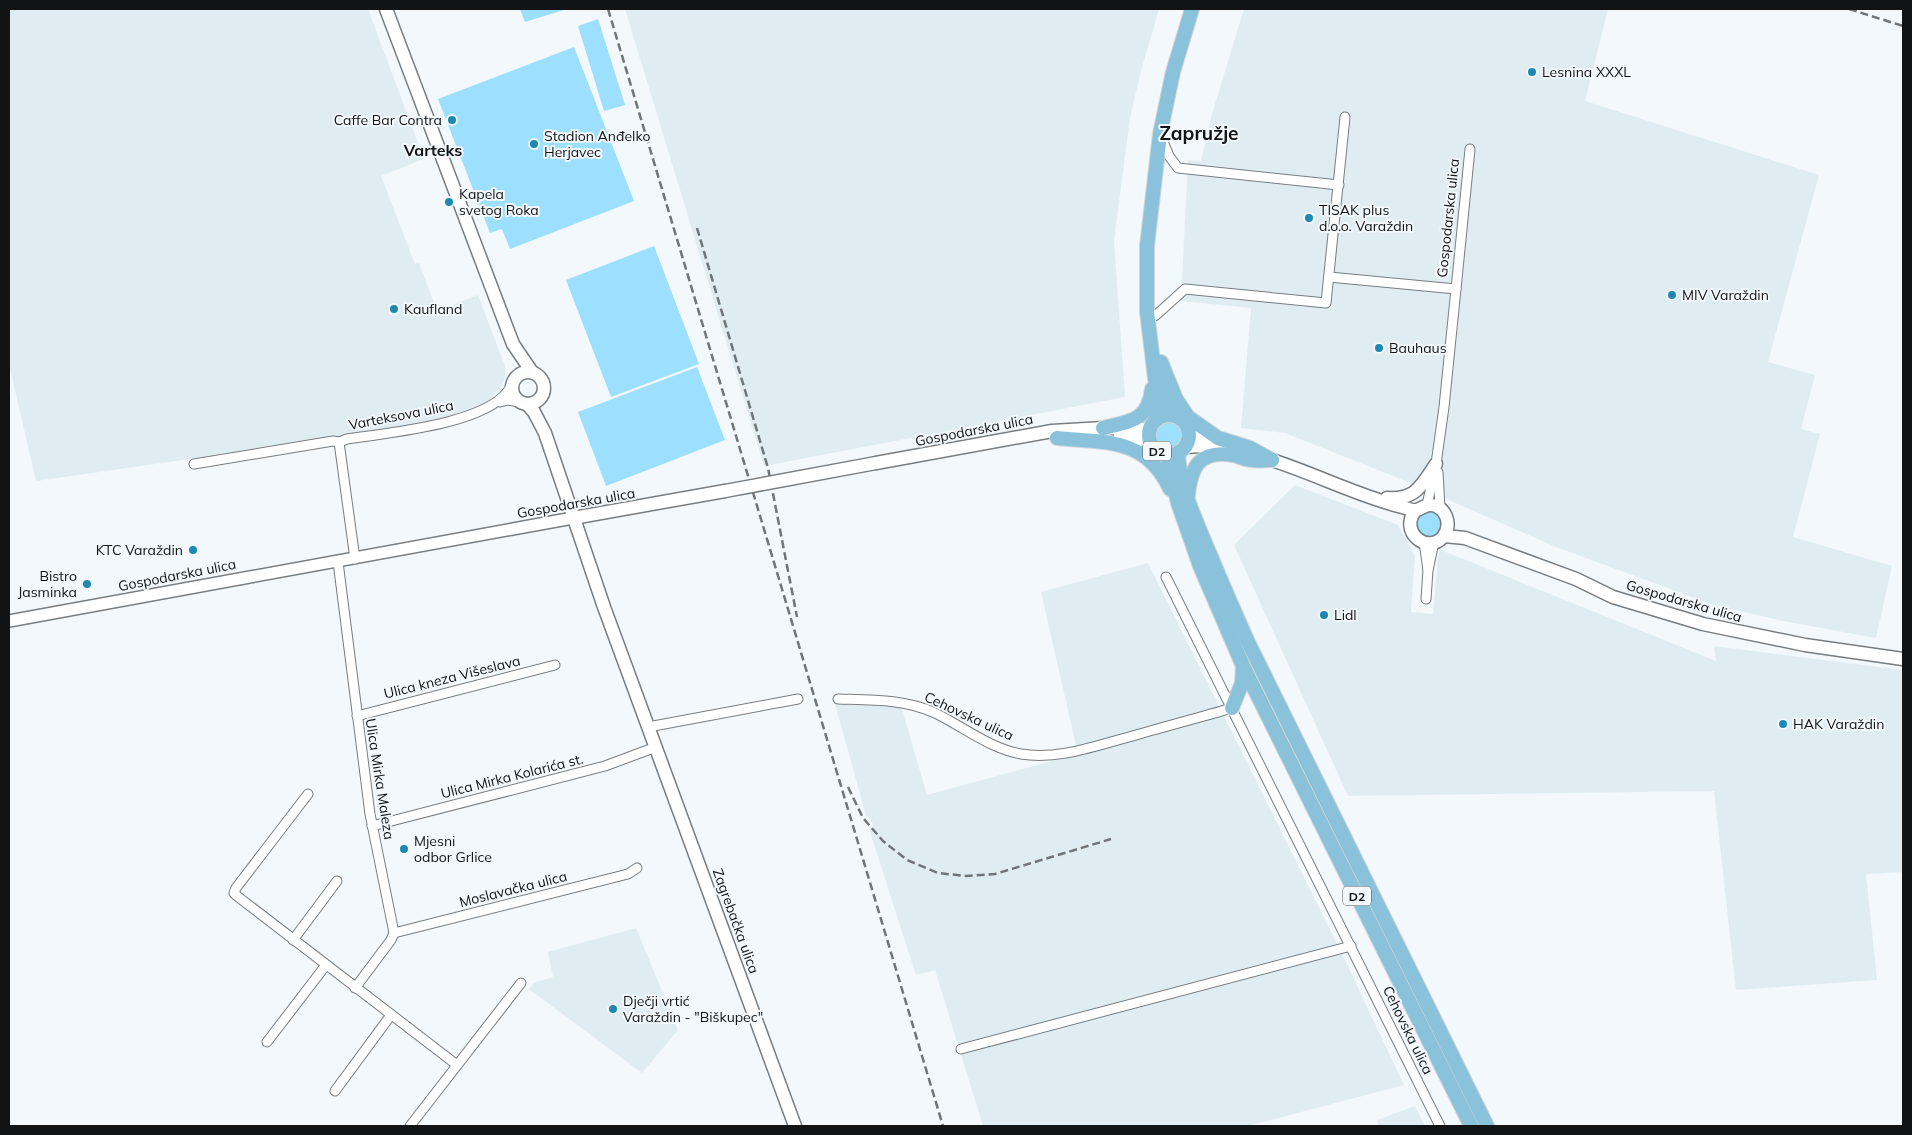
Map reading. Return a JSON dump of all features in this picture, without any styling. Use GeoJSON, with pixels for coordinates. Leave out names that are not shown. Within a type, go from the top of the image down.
{"type":"FeatureCollection","features":[{"type":"Feature","properties":{"kind":"main road","name":"Zagrebačka ulica"},"geometry":{"type":"LineString","coordinates":[[386,9],[513,344],[517,366],[513,395],[534,412],[545,433]]}},
{"type":"Feature","properties":{"kind":"main road","name":"D2"},"geometry":{"type":"LineString","coordinates":[[1171,415],[1157,367],[1146,288],[1147,246],[1160,134],[1173,72],[1192,9]]}},
{"type":"Feature","properties":{"kind":"main road","name":"D2"},"geometry":{"type":"LineString","coordinates":[[1149,228],[1158,403],[1150,441],[1152,446],[1161,454],[1177,452]]}},
{"type":"Feature","properties":{"kind":"main road","name":"Zagrebačka ulica"},"geometry":{"type":"LineString","coordinates":[[513,344],[532,372],[543,382],[541,408],[545,433],[573,518],[648,727],[796,1126]]}},
{"type":"Feature","properties":{"kind":"main road"},"geometry":{"type":"LineString","coordinates":[[1103,428],[1135,419],[1144,413],[1149,406],[1157,367]]}},
{"type":"Feature","properties":{"kind":"main road"},"geometry":{"type":"LineString","coordinates":[[1157,367],[1188,417],[1218,438],[1250,448],[1272,460]]}},
{"type":"Feature","properties":{"kind":"main road"},"geometry":{"type":"LineString","coordinates":[[514,382],[524,372],[532,372]]}},
{"type":"Feature","properties":{"kind":"main road"},"geometry":{"type":"LineString","coordinates":[[523,403],[536,402],[542,396]]}},
{"type":"Feature","properties":{"kind":"main road"},"geometry":{"type":"LineString","coordinates":[[1153,424],[1165,416],[1171,415],[1182,419],[1188,429],[1204,439],[1272,460],[1368,498],[1417,513],[1440,508]]}},
{"type":"Feature","properties":{"kind":"main road","name":"Gospodarska ulica"},"geometry":{"type":"LineString","coordinates":[[573,518],[1031,435],[1070,429],[1153,424]]}},
{"type":"Feature","properties":{"kind":"main road","name":"D2"},"geometry":{"type":"LineString","coordinates":[[1188,429],[1189,435],[1177,452],[1183,501],[1200,566],[1243,666],[1471,1126]]}},
{"type":"Feature","properties":{"kind":"main road"},"geometry":{"type":"LineString","coordinates":[[1031,435],[1108,442],[1129,448],[1145,457],[1158,469],[1183,501]]}},
{"type":"Feature","properties":{"kind":"main road"},"geometry":{"type":"LineString","coordinates":[[1057,438],[1123,435],[1139,438],[1152,446]]}},
{"type":"Feature","properties":{"kind":"main road"},"geometry":{"type":"LineString","coordinates":[[1177,452],[1203,446],[1249,453]]}},
{"type":"Feature","properties":{"kind":"main road"},"geometry":{"type":"LineString","coordinates":[[1183,501],[1192,473],[1204,458],[1221,454],[1251,460],[1272,460]]}},
{"type":"Feature","properties":{"kind":"main road"},"geometry":{"type":"LineString","coordinates":[[1368,498],[1400,499],[1413,494],[1422,486],[1436,464]]}},
{"type":"Feature","properties":{"kind":"main road","name":"D2"},"geometry":{"type":"LineString","coordinates":[[1183,501],[1248,642],[1487,1126]]}},
{"type":"Feature","properties":{"kind":"main road","name":"Gospodarska ulica"},"geometry":{"type":"LineString","coordinates":[[1437,536],[1444,512],[1440,508]]}},
{"type":"Feature","properties":{"kind":"main road","name":"Gospodarska ulica"},"geometry":{"type":"LineString","coordinates":[[1417,513],[1413,535],[1465,538],[1576,579],[1613,597],[1703,624],[1805,645],[1903,659]]}},
{"type":"Feature","properties":{"kind":"main road"},"geometry":{"type":"LineString","coordinates":[[1232,708],[1242,683],[1243,666]]}},
{"type":"Feature","properties":{"kind":"street"},"geometry":{"type":"LineString","coordinates":[[1155,316],[1185,289],[1326,303],[1346,117]]}},
{"type":"Feature","properties":{"kind":"street"},"geometry":{"type":"LineString","coordinates":[[1160,134],[1169,156],[1178,168],[1339,185]]}},
{"type":"Feature","properties":{"kind":"street","name":"Gospodarska ulica"},"geometry":{"type":"LineString","coordinates":[[1440,508],[1436,464],[1444,407],[1470,149]]}},
{"type":"Feature","properties":{"kind":"street","name":"Gospodarska ulica"},"geometry":{"type":"LineString","coordinates":[[1329,277],[1456,289]]}},
{"type":"Feature","properties":{"kind":"street","name":"Varteksova ulica"},"geometry":{"type":"LineString","coordinates":[[194,464],[333,441],[339,442],[347,439],[450,422],[505,396],[514,382]]}},
{"type":"Feature","properties":{"kind":"street","name":"Varteksova ulica"},"geometry":{"type":"LineString","coordinates":[[495,402],[508,400],[523,403]]}},
{"type":"Feature","properties":{"kind":"street","name":"Varteksova ulica"},"geometry":{"type":"LineString","coordinates":[[339,442],[355,559]]}},
{"type":"Feature","properties":{"kind":"street","name":"Gospodarska ulica"},"geometry":{"type":"LineString","coordinates":[[1417,513],[1436,464]]}},
{"type":"Feature","properties":{"kind":"street","name":"Gospodarska ulica"},"geometry":{"type":"LineString","coordinates":[[9,621],[573,518]]}},
{"type":"Feature","properties":{"kind":"street","name":"Gospodarska ulica"},"geometry":{"type":"LineString","coordinates":[[1426,599],[1428,570],[1437,536]]}},
{"type":"Feature","properties":{"kind":"street","name":"Ulica Mirka Maleza"},"geometry":{"type":"LineString","coordinates":[[338,562],[372,826],[394,933]]}},
{"type":"Feature","properties":{"kind":"street","name":"Cehovska ulica"},"geometry":{"type":"LineString","coordinates":[[1166,577],[1440,1126]]}},
{"type":"Feature","properties":{"kind":"street","name":"Ulica kneza Višeslava"},"geometry":{"type":"LineString","coordinates":[[357,716],[555,665]]}},
{"type":"Feature","properties":{"kind":"street","name":"Cehovska ulica"},"geometry":{"type":"LineString","coordinates":[[838,699],[902,702],[936,713],[989,743],[1020,754],[1037,755],[1070,753],[1232,708]]}},
{"type":"Feature","properties":{"kind":"street"},"geometry":{"type":"LineString","coordinates":[[648,727],[798,700]]}},
{"type":"Feature","properties":{"kind":"street","name":"Ulica Mirka Kolarića st."},"geometry":{"type":"LineString","coordinates":[[372,826],[605,766],[656,747]]}},
{"type":"Feature","properties":{"kind":"street"},"geometry":{"type":"LineString","coordinates":[[308,794],[234,890],[237,896],[457,1066]]}},
{"type":"Feature","properties":{"kind":"street","name":"Moslavačka ulica"},"geometry":{"type":"LineString","coordinates":[[394,933],[628,874],[637,868]]}},
{"type":"Feature","properties":{"kind":"street"},"geometry":{"type":"LineString","coordinates":[[293,940],[337,881]]}},
{"type":"Feature","properties":{"kind":"street"},"geometry":{"type":"LineString","coordinates":[[356,988],[391,940],[394,933]]}},
{"type":"Feature","properties":{"kind":"street"},"geometry":{"type":"LineString","coordinates":[[961,1049],[1351,946]]}},
{"type":"Feature","properties":{"kind":"street"},"geometry":{"type":"LineString","coordinates":[[267,1042],[326,965]]}},
{"type":"Feature","properties":{"kind":"street"},"geometry":{"type":"LineString","coordinates":[[410,1126],[522,984]]}},
{"type":"Feature","properties":{"kind":"street"},"geometry":{"type":"LineString","coordinates":[[335,1091],[391,1015]]}},
{"type":"Feature","properties":{"kind":"shaded area","name":"Varteks"},"geometry":{"type":"Polygon","coordinates":[[[9,9],[368,9],[424,159],[381,176],[415,264],[419,263],[437,311],[478,295],[505,366],[505,378],[499,390],[488,402],[457,417],[302,443],[36,481],[9,364],[9,9]]]}},
{"type":"Feature","properties":{"kind":"shaded area"},"geometry":{"type":"Polygon","coordinates":[[[520,9],[567,9],[525,22],[520,9]]]}},
{"type":"Feature","properties":{"kind":"shaded area"},"geometry":{"type":"Polygon","coordinates":[[[625,9],[1159,9],[1130,118],[1114,241],[1125,397],[764,466],[625,9]]]}},
{"type":"Feature","properties":{"kind":"shaded area"},"geometry":{"type":"Polygon","coordinates":[[[1244,9],[1608,9],[1585,101],[1819,175],[1768,362],[1815,375],[1801,429],[1820,434],[1793,537],[1892,566],[1876,638],[1783,621],[1714,605],[1556,547],[1403,480],[1285,433],[1241,428],[1251,308],[1181,301],[1188,160],[1201,161],[1212,114],[1244,9]]]}},
{"type":"Feature","properties":{"kind":"shaded area"},"geometry":{"type":"Polygon","coordinates":[[[598,19],[625,105],[604,111],[578,26],[598,19]]]}},
{"type":"Feature","properties":{"kind":"shaded area","name":"Stadion Anđelko Herjavec"},"geometry":{"type":"Polygon","coordinates":[[[574,47],[634,201],[510,249],[502,229],[490,233],[438,99],[574,47]]]}},
{"type":"Feature","properties":{"kind":"shaded area"},"geometry":{"type":"Polygon","coordinates":[[[654,246],[699,364],[611,397],[566,280],[654,246]]]}},
{"type":"Feature","properties":{"kind":"shaded area"},"geometry":{"type":"Polygon","coordinates":[[[697,367],[725,440],[606,486],[578,412],[697,367]]]}},
{"type":"Feature","properties":{"kind":"shaded area"},"geometry":{"type":"Polygon","coordinates":[[[1168,421],[1179,425],[1183,436],[1179,447],[1168,451],[1157,447],[1153,436],[1157,425],[1168,421]]]}},
{"type":"Feature","properties":{"kind":"shaded area"},"geometry":{"type":"Polygon","coordinates":[[[1295,485],[1398,525],[1415,556],[1411,612],[1433,614],[1438,556],[1441,550],[1716,661],[1714,646],[1903,670],[1903,872],[1866,874],[1877,980],[1736,990],[1714,791],[1348,796],[1234,545],[1295,485]]]}},
{"type":"Feature","properties":{"kind":"shaded area"},"geometry":{"type":"Polygon","coordinates":[[[1429,511],[1438,515],[1442,524],[1438,533],[1429,537],[1420,533],[1416,524],[1420,515],[1429,511]]]}},
{"type":"Feature","properties":{"kind":"shaded area"},"geometry":{"type":"Polygon","coordinates":[[[1148,563],[1344,958],[1404,1085],[1248,1126],[983,1126],[935,970],[916,975],[869,829],[874,825],[866,815],[835,704],[893,706],[902,709],[927,795],[1078,754],[1041,592],[1148,563]]]}},
{"type":"Feature","properties":{"kind":"shaded area","name":"Dječji vrtić Varaždin - \"Biškupec\""},"geometry":{"type":"Polygon","coordinates":[[[636,928],[678,1030],[642,1073],[529,989],[534,983],[553,977],[548,952],[636,928]]]}},
{"type":"Feature","properties":{"kind":"shaded area"},"geometry":{"type":"Polygon","coordinates":[[[1415,1106],[1425,1126],[1379,1126],[1377,1120],[1415,1106]]]}},
{"type":"Feature","properties":{"kind":"railway"},"geometry":{"type":"LineString","coordinates":[[608,9],[943,1126]]}},
{"type":"Feature","properties":{"kind":"railway"},"geometry":{"type":"LineString","coordinates":[[1849,9],[1903,26]]}},
{"type":"Feature","properties":{"kind":"railway"},"geometry":{"type":"LineString","coordinates":[[697,228],[768,468],[797,617]]}},
{"type":"Feature","properties":{"kind":"railway"},"geometry":{"type":"LineString","coordinates":[[848,787],[863,818],[883,841],[907,860],[938,873],[966,876],[995,874],[1111,839]]}},
{"type":"Feature","properties":{"kind":"place","name":"Lesnina XXXL"},"geometry":{"type":"Point","coordinates":[1532,72]}},
{"type":"Feature","properties":{"kind":"place","name":"Caffe Bar Contra"},"geometry":{"type":"Point","coordinates":[452,120]}},
{"type":"Feature","properties":{"kind":"place","name":"Stadion Anđelko Herjavec"},"geometry":{"type":"Point","coordinates":[534,144]}},
{"type":"Feature","properties":{"kind":"place","name":"Kapela svetog Roka"},"geometry":{"type":"Point","coordinates":[449,202]}},
{"type":"Feature","properties":{"kind":"place","name":"TISAK plus d.o.o. Varaždin"},"geometry":{"type":"Point","coordinates":[1309,218]}},
{"type":"Feature","properties":{"kind":"place","name":"MIV Varaždin"},"geometry":{"type":"Point","coordinates":[1672,295]}},
{"type":"Feature","properties":{"kind":"place","name":"Kaufland"},"geometry":{"type":"Point","coordinates":[394,309]}},
{"type":"Feature","properties":{"kind":"place","name":"Bauhaus"},"geometry":{"type":"Point","coordinates":[1379,348]}},
{"type":"Feature","properties":{"kind":"place","name":"KTC Varaždin"},"geometry":{"type":"Point","coordinates":[193,550]}},
{"type":"Feature","properties":{"kind":"place","name":"Bistro Jasminka"},"geometry":{"type":"Point","coordinates":[87,584]}},
{"type":"Feature","properties":{"kind":"place","name":"Lidl"},"geometry":{"type":"Point","coordinates":[1324,615]}},
{"type":"Feature","properties":{"kind":"place","name":"HAK Varaždin"},"geometry":{"type":"Point","coordinates":[1783,724]}},
{"type":"Feature","properties":{"kind":"place","name":"Mjesni odbor Grlice"},"geometry":{"type":"Point","coordinates":[404,849]}},
{"type":"Feature","properties":{"kind":"place","name":"Dječji vrtić Varaždin - \"Biškupec\""},"geometry":{"type":"Point","coordinates":[613,1009]}},
{"type":"Feature","properties":{"kind":"district","name":"Zapružje"},"geometry":{"type":"Point","coordinates":[1199,133]}},
{"type":"Feature","properties":{"kind":"district","name":"Varteks"},"geometry":{"type":"Point","coordinates":[433,150]}}]}
